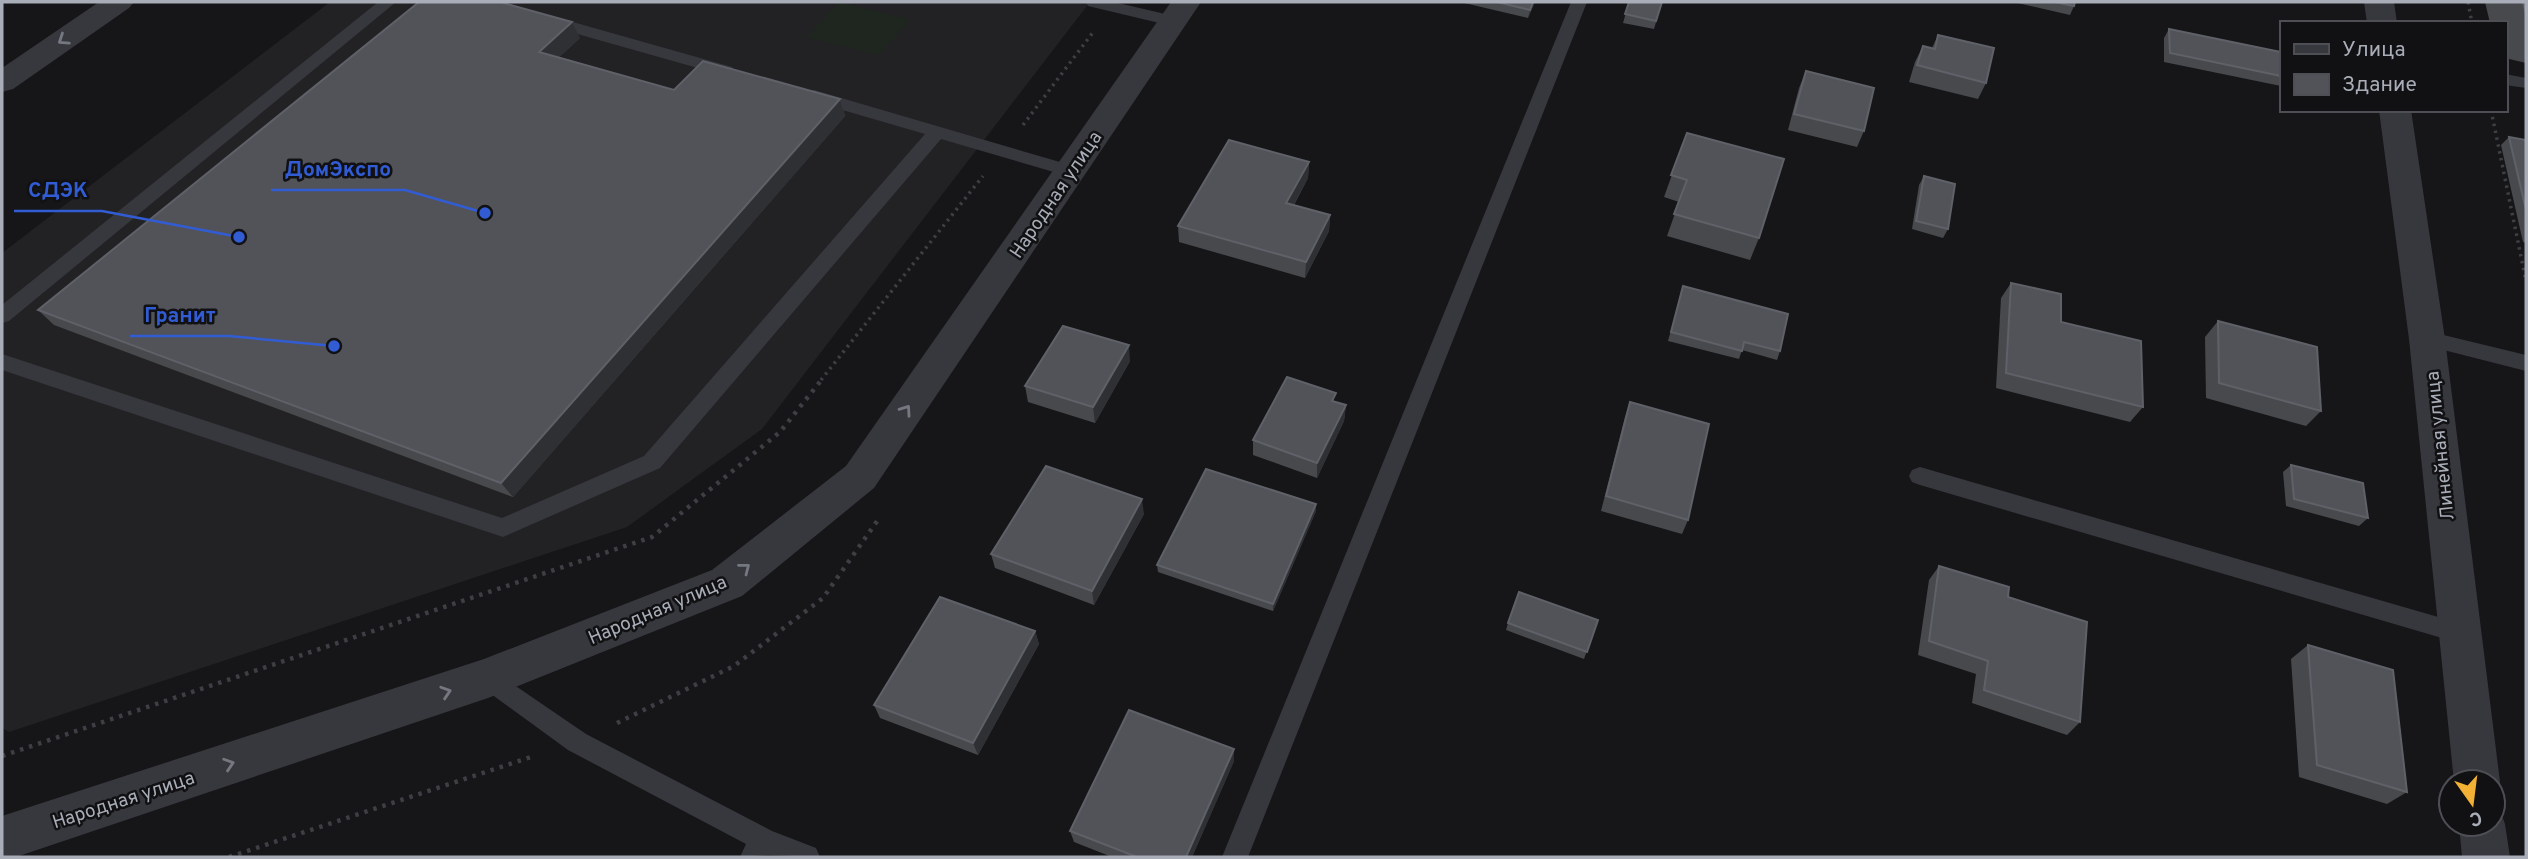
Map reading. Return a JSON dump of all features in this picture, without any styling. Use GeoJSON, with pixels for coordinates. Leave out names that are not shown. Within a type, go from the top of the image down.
{"type":"FeatureCollection","features":[{"type":"Feature","properties":{"kind":"street"},"geometry":{"type":"LineString","coordinates":[[2,82],[119,2]]}},
{"type":"Feature","properties":{"kind":"street"},"geometry":{"type":"LineString","coordinates":[[2379,2],[2382,21]]}},
{"type":"Feature","properties":{"kind":"street","name":"Народная улица"},"geometry":{"type":"LineString","coordinates":[[2,839],[488,678],[727,583],[860,477],[1179,12]]}},
{"type":"Feature","properties":{"kind":"street","name":"Линейная улица"},"geometry":{"type":"LineString","coordinates":[[2395,112],[2427,339],[2475,768]]}},
{"type":"Feature","properties":{"kind":"street"},"geometry":{"type":"LineString","coordinates":[[2484,838],[2486,857]]}},
{"type":"Feature","properties":{"kind":"lane"},"geometry":{"type":"LineString","coordinates":[[2,316],[388,2]]}},
{"type":"Feature","properties":{"kind":"lane"},"geometry":{"type":"LineString","coordinates":[[1094,2],[1179,12]]}},
{"type":"Feature","properties":{"kind":"lane"},"geometry":{"type":"LineString","coordinates":[[1235,857],[1579,2]]}},
{"type":"Feature","properties":{"kind":"lane"},"geometry":{"type":"LineString","coordinates":[[526,13],[738,74]]}},
{"type":"Feature","properties":{"kind":"lane"},"geometry":{"type":"LineString","coordinates":[[2507,79],[2526,83]]}},
{"type":"Feature","properties":{"kind":"lane"},"geometry":{"type":"LineString","coordinates":[[791,90],[1071,171]]}},
{"type":"Feature","properties":{"kind":"lane"},"geometry":{"type":"LineString","coordinates":[[2,362],[503,528],[652,462],[937,132]]}},
{"type":"Feature","properties":{"kind":"lane"},"geometry":{"type":"LineString","coordinates":[[2427,339],[2526,363]]}},
{"type":"Feature","properties":{"kind":"lane"},"geometry":{"type":"LineString","coordinates":[[1920,477],[2459,633]]}},
{"type":"Feature","properties":{"kind":"lane"},"geometry":{"type":"LineString","coordinates":[[488,678],[577,742],[758,848],[807,857]]}},
{"type":"Feature","properties":{"kind":"path"},"geometry":{"type":"LineString","coordinates":[[2468,2],[2472,21]]}},
{"type":"Feature","properties":{"kind":"path"},"geometry":{"type":"LineString","coordinates":[[2491,112],[2526,281]]}},
{"type":"Feature","properties":{"kind":"shaded area"},"geometry":{"type":"Polygon","coordinates":[[[330,2],[1090,2],[762,429],[627,527],[9,732],[2,728],[2,253],[330,2]]]}},
{"type":"Feature","properties":{"kind":"shaded area"},"geometry":{"type":"Polygon","coordinates":[[[839,2],[910,20],[879,55],[807,37],[839,2]]]}},
{"type":"Feature","properties":{"kind":"building"},"geometry":{"type":"Polygon","coordinates":[[[419,2],[500,2],[572,22],[539,52],[674,90],[703,61],[840,99],[501,483],[38,310],[419,2]]]}},
{"type":"Feature","properties":{"kind":"building"},"geometry":{"type":"Polygon","coordinates":[[[1497,2],[1533,2],[1530,10],[1497,2]]]}},
{"type":"Feature","properties":{"kind":"building"},"geometry":{"type":"Polygon","coordinates":[[[1629,2],[1662,2],[1656,21],[1625,14],[1629,2]]]}},
{"type":"Feature","properties":{"kind":"building"},"geometry":{"type":"Polygon","coordinates":[[[2055,2],[2075,2],[2074,6],[2055,2]]]}},
{"type":"Feature","properties":{"kind":"building"},"geometry":{"type":"Polygon","coordinates":[[[2169,29],[2280,52],[2280,76],[2170,53],[2169,29]]]}},
{"type":"Feature","properties":{"kind":"building"},"geometry":{"type":"Polygon","coordinates":[[[1938,35],[1994,48],[1986,83],[1917,65],[1923,46],[1935,49],[1938,35]]]}},
{"type":"Feature","properties":{"kind":"building"},"geometry":{"type":"Polygon","coordinates":[[[1806,71],[1874,88],[1864,131],[1794,114],[1806,71]]]}},
{"type":"Feature","properties":{"kind":"building"},"geometry":{"type":"Polygon","coordinates":[[[1687,133],[1784,159],[1759,238],[1674,214],[1687,180],[1671,175],[1687,133]]]}},
{"type":"Feature","properties":{"kind":"building"},"geometry":{"type":"Polygon","coordinates":[[[2509,137],[2526,140],[2526,210],[2509,137]]]}},
{"type":"Feature","properties":{"kind":"building"},"geometry":{"type":"Polygon","coordinates":[[[1229,140],[1309,162],[1286,203],[1330,215],[1306,262],[1178,226],[1229,140]]]}},
{"type":"Feature","properties":{"kind":"building"},"geometry":{"type":"Polygon","coordinates":[[[1924,176],[1955,184],[1948,229],[1916,221],[1924,176]]]}},
{"type":"Feature","properties":{"kind":"building"},"geometry":{"type":"Polygon","coordinates":[[[2011,283],[2061,294],[2061,322],[2141,341],[2143,407],[2006,373],[2011,283]]]}},
{"type":"Feature","properties":{"kind":"building"},"geometry":{"type":"Polygon","coordinates":[[[1683,286],[1788,314],[1780,351],[1744,342],[1742,351],[1671,332],[1683,286]]]}},
{"type":"Feature","properties":{"kind":"building"},"geometry":{"type":"Polygon","coordinates":[[[2218,321],[2317,347],[2321,411],[2219,383],[2218,321]]]}},
{"type":"Feature","properties":{"kind":"building"},"geometry":{"type":"Polygon","coordinates":[[[1063,326],[1129,345],[1093,407],[1025,386],[1063,326]]]}},
{"type":"Feature","properties":{"kind":"building"},"geometry":{"type":"Polygon","coordinates":[[[1287,377],[1336,393],[1332,401],[1346,405],[1317,463],[1253,440],[1287,377]]]}},
{"type":"Feature","properties":{"kind":"building"},"geometry":{"type":"Polygon","coordinates":[[[1630,402],[1709,424],[1688,520],[1606,496],[1630,402]]]}},
{"type":"Feature","properties":{"kind":"building"},"geometry":{"type":"Polygon","coordinates":[[[2291,465],[2363,483],[2368,518],[2294,499],[2291,465]]]}},
{"type":"Feature","properties":{"kind":"building"},"geometry":{"type":"Polygon","coordinates":[[[1046,466],[1142,499],[1092,591],[991,554],[1046,466]]]}},
{"type":"Feature","properties":{"kind":"building"},"geometry":{"type":"Polygon","coordinates":[[[1206,469],[1316,504],[1273,604],[1157,565],[1206,469]]]}},
{"type":"Feature","properties":{"kind":"building"},"geometry":{"type":"Polygon","coordinates":[[[1939,566],[2009,587],[2008,597],[2087,622],[2080,722],[1984,690],[1988,661],[1929,641],[1939,566]]]}},
{"type":"Feature","properties":{"kind":"building"},"geometry":{"type":"Polygon","coordinates":[[[1519,592],[1598,620],[1587,652],[1508,623],[1519,592]]]}},
{"type":"Feature","properties":{"kind":"building"},"geometry":{"type":"Polygon","coordinates":[[[940,597],[1035,631],[973,743],[874,705],[940,597]]]}},
{"type":"Feature","properties":{"kind":"building"},"geometry":{"type":"Polygon","coordinates":[[[2308,645],[2393,670],[2407,792],[2317,765],[2308,645]]]}},
{"type":"Feature","properties":{"kind":"building"},"geometry":{"type":"Polygon","coordinates":[[[1129,710],[1234,749],[1186,857],[1137,857],[1070,831],[1129,710]]]}},
{"type":"Feature","properties":{"kind":"place","name":"ДомЭкспо"},"geometry":{"type":"Point","coordinates":[485,213]}},
{"type":"Feature","properties":{"kind":"place","name":"СДЭК"},"geometry":{"type":"Point","coordinates":[239,237]}},
{"type":"Feature","properties":{"kind":"place","name":"Гранит"},"geometry":{"type":"Point","coordinates":[334,346]}}]}
